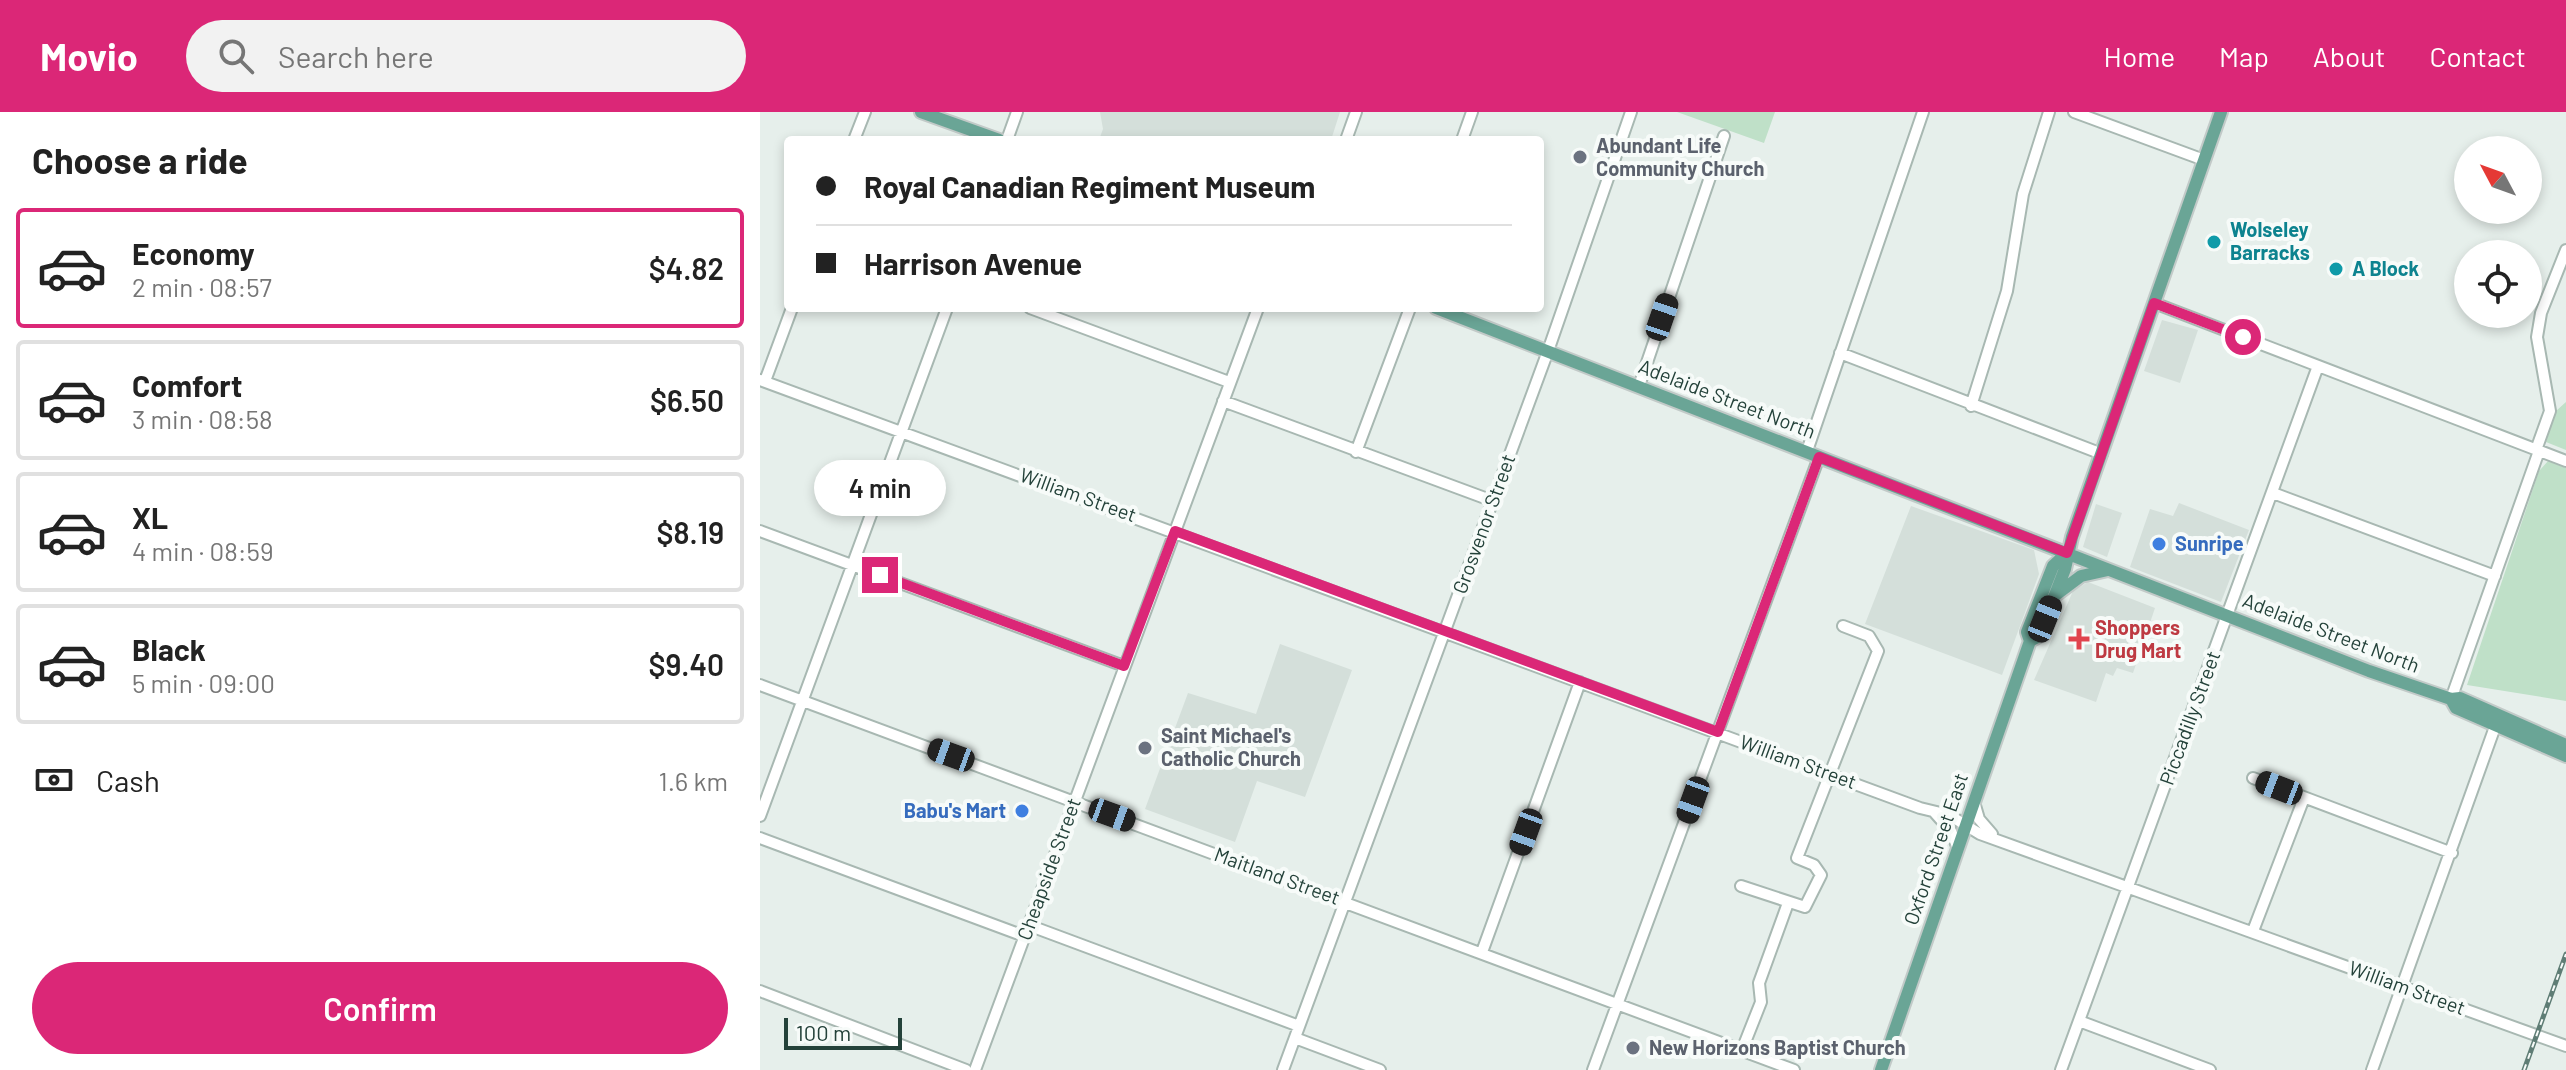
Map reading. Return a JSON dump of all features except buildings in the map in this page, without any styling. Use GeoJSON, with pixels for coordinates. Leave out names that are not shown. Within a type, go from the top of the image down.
{"type":"FeatureCollection","features":[{"type":"Feature","properties":{"kind":"main road"},"geometry":{"type":"LineString","coordinates":[[921,112],[988,136]]}},
{"type":"Feature","properties":{"kind":"main road","name":"Oxford Street East"},"geometry":{"type":"LineString","coordinates":[[2030,641],[2039,636],[2065,569],[2067,553],[2221,112]]}},
{"type":"Feature","properties":{"kind":"main road","name":"Adelaide Street North"},"geometry":{"type":"LineString","coordinates":[[1446,312],[2227,615],[2451,699],[2460,698],[2566,745]]}},
{"type":"Feature","properties":{"kind":"main road","name":"Oxford Street East"},"geometry":{"type":"LineString","coordinates":[[1881,1070],[2030,641],[2027,632],[2053,566],[2067,553]]}},
{"type":"Feature","properties":{"kind":"main road"},"geometry":{"type":"LineString","coordinates":[[2054,597],[2081,576],[2111,570]]}},
{"type":"Feature","properties":{"kind":"main road","name":"Adelaide Street North"},"geometry":{"type":"LineString","coordinates":[[2451,699],[2456,708],[2566,756]]}},
{"type":"Feature","properties":{"kind":"street"},"geometry":{"type":"LineString","coordinates":[[856,136],[865,112]]}},
{"type":"Feature","properties":{"kind":"street"},"geometry":{"type":"LineString","coordinates":[[1008,136],[1017,112]]}},
{"type":"Feature","properties":{"kind":"street"},"geometry":{"type":"LineString","coordinates":[[1347,136],[1356,112]]}},
{"type":"Feature","properties":{"kind":"street"},"geometry":{"type":"LineString","coordinates":[[1463,136],[1472,112]]}},
{"type":"Feature","properties":{"kind":"street","name":"Grosvenor Street"},"geometry":{"type":"LineString","coordinates":[[1283,1070],[1548,351],[1631,112]]}},
{"type":"Feature","properties":{"kind":"street"},"geometry":{"type":"LineString","coordinates":[[1593,1070],[1718,732],[1813,454],[1840,353],[1923,112]]}},
{"type":"Feature","properties":{"kind":"street"},"geometry":{"type":"LineString","coordinates":[[1971,406],[2007,291],[2023,194],[2049,112]]}},
{"type":"Feature","properties":{"kind":"street"},"geometry":{"type":"LineString","coordinates":[[2074,112],[2204,160]]}},
{"type":"Feature","properties":{"kind":"street"},"geometry":{"type":"LineString","coordinates":[[1639,386],[1724,136]]}},
{"type":"Feature","properties":{"kind":"street"},"geometry":{"type":"LineString","coordinates":[[2451,699],[2550,411],[2537,337],[2541,313],[2566,250]]}},
{"type":"Feature","properties":{"kind":"street"},"geometry":{"type":"LineString","coordinates":[[2154,303],[2566,461]]}},
{"type":"Feature","properties":{"kind":"street"},"geometry":{"type":"LineString","coordinates":[[763,380],[790,312]]}},
{"type":"Feature","properties":{"kind":"street"},"geometry":{"type":"LineString","coordinates":[[760,816],[946,312]]}},
{"type":"Feature","properties":{"kind":"street"},"geometry":{"type":"LineString","coordinates":[[1041,312],[1229,382]]}},
{"type":"Feature","properties":{"kind":"street","name":"Cheapside Street"},"geometry":{"type":"LineString","coordinates":[[975,1070],[1256,312]]}},
{"type":"Feature","properties":{"kind":"street"},"geometry":{"type":"LineString","coordinates":[[1356,452],[1408,312]]}},
{"type":"Feature","properties":{"kind":"street"},"geometry":{"type":"LineString","coordinates":[[1840,353],[2102,454]]}},
{"type":"Feature","properties":{"kind":"street","name":"Piccadilly Street"},"geometry":{"type":"LineString","coordinates":[[2061,1070],[2318,366]]}},
{"type":"Feature","properties":{"kind":"street","name":"William Street"},"geometry":{"type":"LineString","coordinates":[[763,380],[1935,813],[1949,815],[1980,834],[1994,836],[2566,1046]]}},
{"type":"Feature","properties":{"kind":"street"},"geometry":{"type":"LineString","coordinates":[[1223,401],[1493,501]]}},
{"type":"Feature","properties":{"kind":"street"},"geometry":{"type":"LineString","coordinates":[[2273,493],[2495,576]]}},
{"type":"Feature","properties":{"kind":"street"},"geometry":{"type":"LineString","coordinates":[[760,531],[1124,666]]}},
{"type":"Feature","properties":{"kind":"street"},"geometry":{"type":"LineString","coordinates":[[1741,886],[1805,907],[1821,875],[1814,865],[1797,858],[1878,651],[1869,636],[1843,626]]}},
{"type":"Feature","properties":{"kind":"street"},"geometry":{"type":"LineString","coordinates":[[1482,952],[1580,682]]}},
{"type":"Feature","properties":{"kind":"street","name":"Maitland Street"},"geometry":{"type":"LineString","coordinates":[[760,685],[1794,1070]]}},
{"type":"Feature","properties":{"kind":"street"},"geometry":{"type":"LineString","coordinates":[[2372,1070],[2496,724]]}},
{"type":"Feature","properties":{"kind":"street"},"geometry":{"type":"LineString","coordinates":[[2253,778],[2452,853]]}},
{"type":"Feature","properties":{"kind":"street"},"geometry":{"type":"LineString","coordinates":[[2253,931],[2304,798]]}},
{"type":"Feature","properties":{"kind":"street"},"geometry":{"type":"LineString","coordinates":[[1974,802],[1979,819],[1994,836]]}},
{"type":"Feature","properties":{"kind":"street"},"geometry":{"type":"LineString","coordinates":[[1935,813],[1951,831],[1958,849]]}},
{"type":"Feature","properties":{"kind":"street"},"geometry":{"type":"LineString","coordinates":[[760,838],[1299,1026]]}},
{"type":"Feature","properties":{"kind":"street"},"geometry":{"type":"LineString","coordinates":[[1742,1050],[1761,1002],[1759,983],[1788,903]]}},
{"type":"Feature","properties":{"kind":"street"},"geometry":{"type":"LineString","coordinates":[[760,991],[966,1070]]}},
{"type":"Feature","properties":{"kind":"street"},"geometry":{"type":"LineString","coordinates":[[2079,1021],[2210,1070]]}},
{"type":"Feature","properties":{"kind":"street"},"geometry":{"type":"LineString","coordinates":[[1295,1038],[1380,1070]]}},
{"type":"Feature","properties":{"kind":"shaded area"},"geometry":{"type":"Polygon","coordinates":[[[1100,112],[1340,112],[1332,136],[1100,136],[1103,129],[1100,112]]]}},
{"type":"Feature","properties":{"kind":"shaded area"},"geometry":{"type":"Polygon","coordinates":[[[2162,320],[2198,330],[2180,383],[2144,371],[2162,320]]]}},
{"type":"Feature","properties":{"kind":"shaded area"},"geometry":{"type":"Polygon","coordinates":[[[2179,503],[2249,530],[2221,602],[2130,567],[2150,509],[2173,516],[2179,503]]]}},
{"type":"Feature","properties":{"kind":"shaded area"},"geometry":{"type":"Polygon","coordinates":[[[2096,504],[2122,513],[2107,557],[2083,547],[2096,504]]]}},
{"type":"Feature","properties":{"kind":"shaded area"},"geometry":{"type":"Polygon","coordinates":[[[1911,506],[2034,550],[2039,574],[2002,675],[1865,624],[1911,506]]]}},
{"type":"Feature","properties":{"kind":"shaded area"},"geometry":{"type":"Polygon","coordinates":[[[2088,582],[2155,608],[2133,673],[2117,668],[2113,676],[2106,673],[2096,702],[2034,680],[2073,591],[2088,582]]]}},
{"type":"Feature","properties":{"kind":"shaded area"},"geometry":{"type":"Polygon","coordinates":[[[1280,644],[1352,670],[1305,797],[1257,781],[1235,842],[1145,809],[1188,693],[1256,714],[1280,644]]]}},
{"type":"Feature","properties":{"kind":"green space"},"geometry":{"type":"Polygon","coordinates":[[[1677,112],[1775,112],[1764,143],[1677,112]]]}},
{"type":"Feature","properties":{"kind":"green space"},"geometry":{"type":"Polygon","coordinates":[[[2566,402],[2566,450],[2546,442],[2556,411],[2566,402]]]}},
{"type":"Feature","properties":{"kind":"green space"},"geometry":{"type":"Polygon","coordinates":[[[2548,461],[2566,468],[2566,701],[2467,685],[2539,471],[2548,461]]]}},
{"type":"Feature","properties":{"kind":"railway"},"geometry":{"type":"LineString","coordinates":[[2524,1070],[2566,954]]}},
{"type":"Feature","properties":{"kind":"place","name":"Abundant Life Community Church"},"geometry":{"type":"Point","coordinates":[1580,157]}},
{"type":"Feature","properties":{"kind":"place","name":"Wolseley Barracks"},"geometry":{"type":"Point","coordinates":[2214,242]}},
{"type":"Feature","properties":{"kind":"place","name":"A Block"},"geometry":{"type":"Point","coordinates":[2336,269]}},
{"type":"Feature","properties":{"kind":"place","name":"Sunripe"},"geometry":{"type":"Point","coordinates":[2159,544]}},
{"type":"Feature","properties":{"kind":"place","name":"Shoppers Drug Mart"},"geometry":{"type":"Point","coordinates":[2079,639]}},
{"type":"Feature","properties":{"kind":"place","name":"Saint Michael's Catholic Church"},"geometry":{"type":"Point","coordinates":[1145,748]}},
{"type":"Feature","properties":{"kind":"place","name":"Babu's Mart"},"geometry":{"type":"Point","coordinates":[1022,811]}},
{"type":"Feature","properties":{"kind":"place","name":"New Horizons Baptist Church"},"geometry":{"type":"Point","coordinates":[1633,1048]}},
{"type":"Feature","properties":{"kind":"route"},"geometry":{"type":"LineString","coordinates":[[880,575],[1124,666],[1175,531],[1718,732],[1819,457],[2067,553],[2154,303],[2243,337]]}}]}
